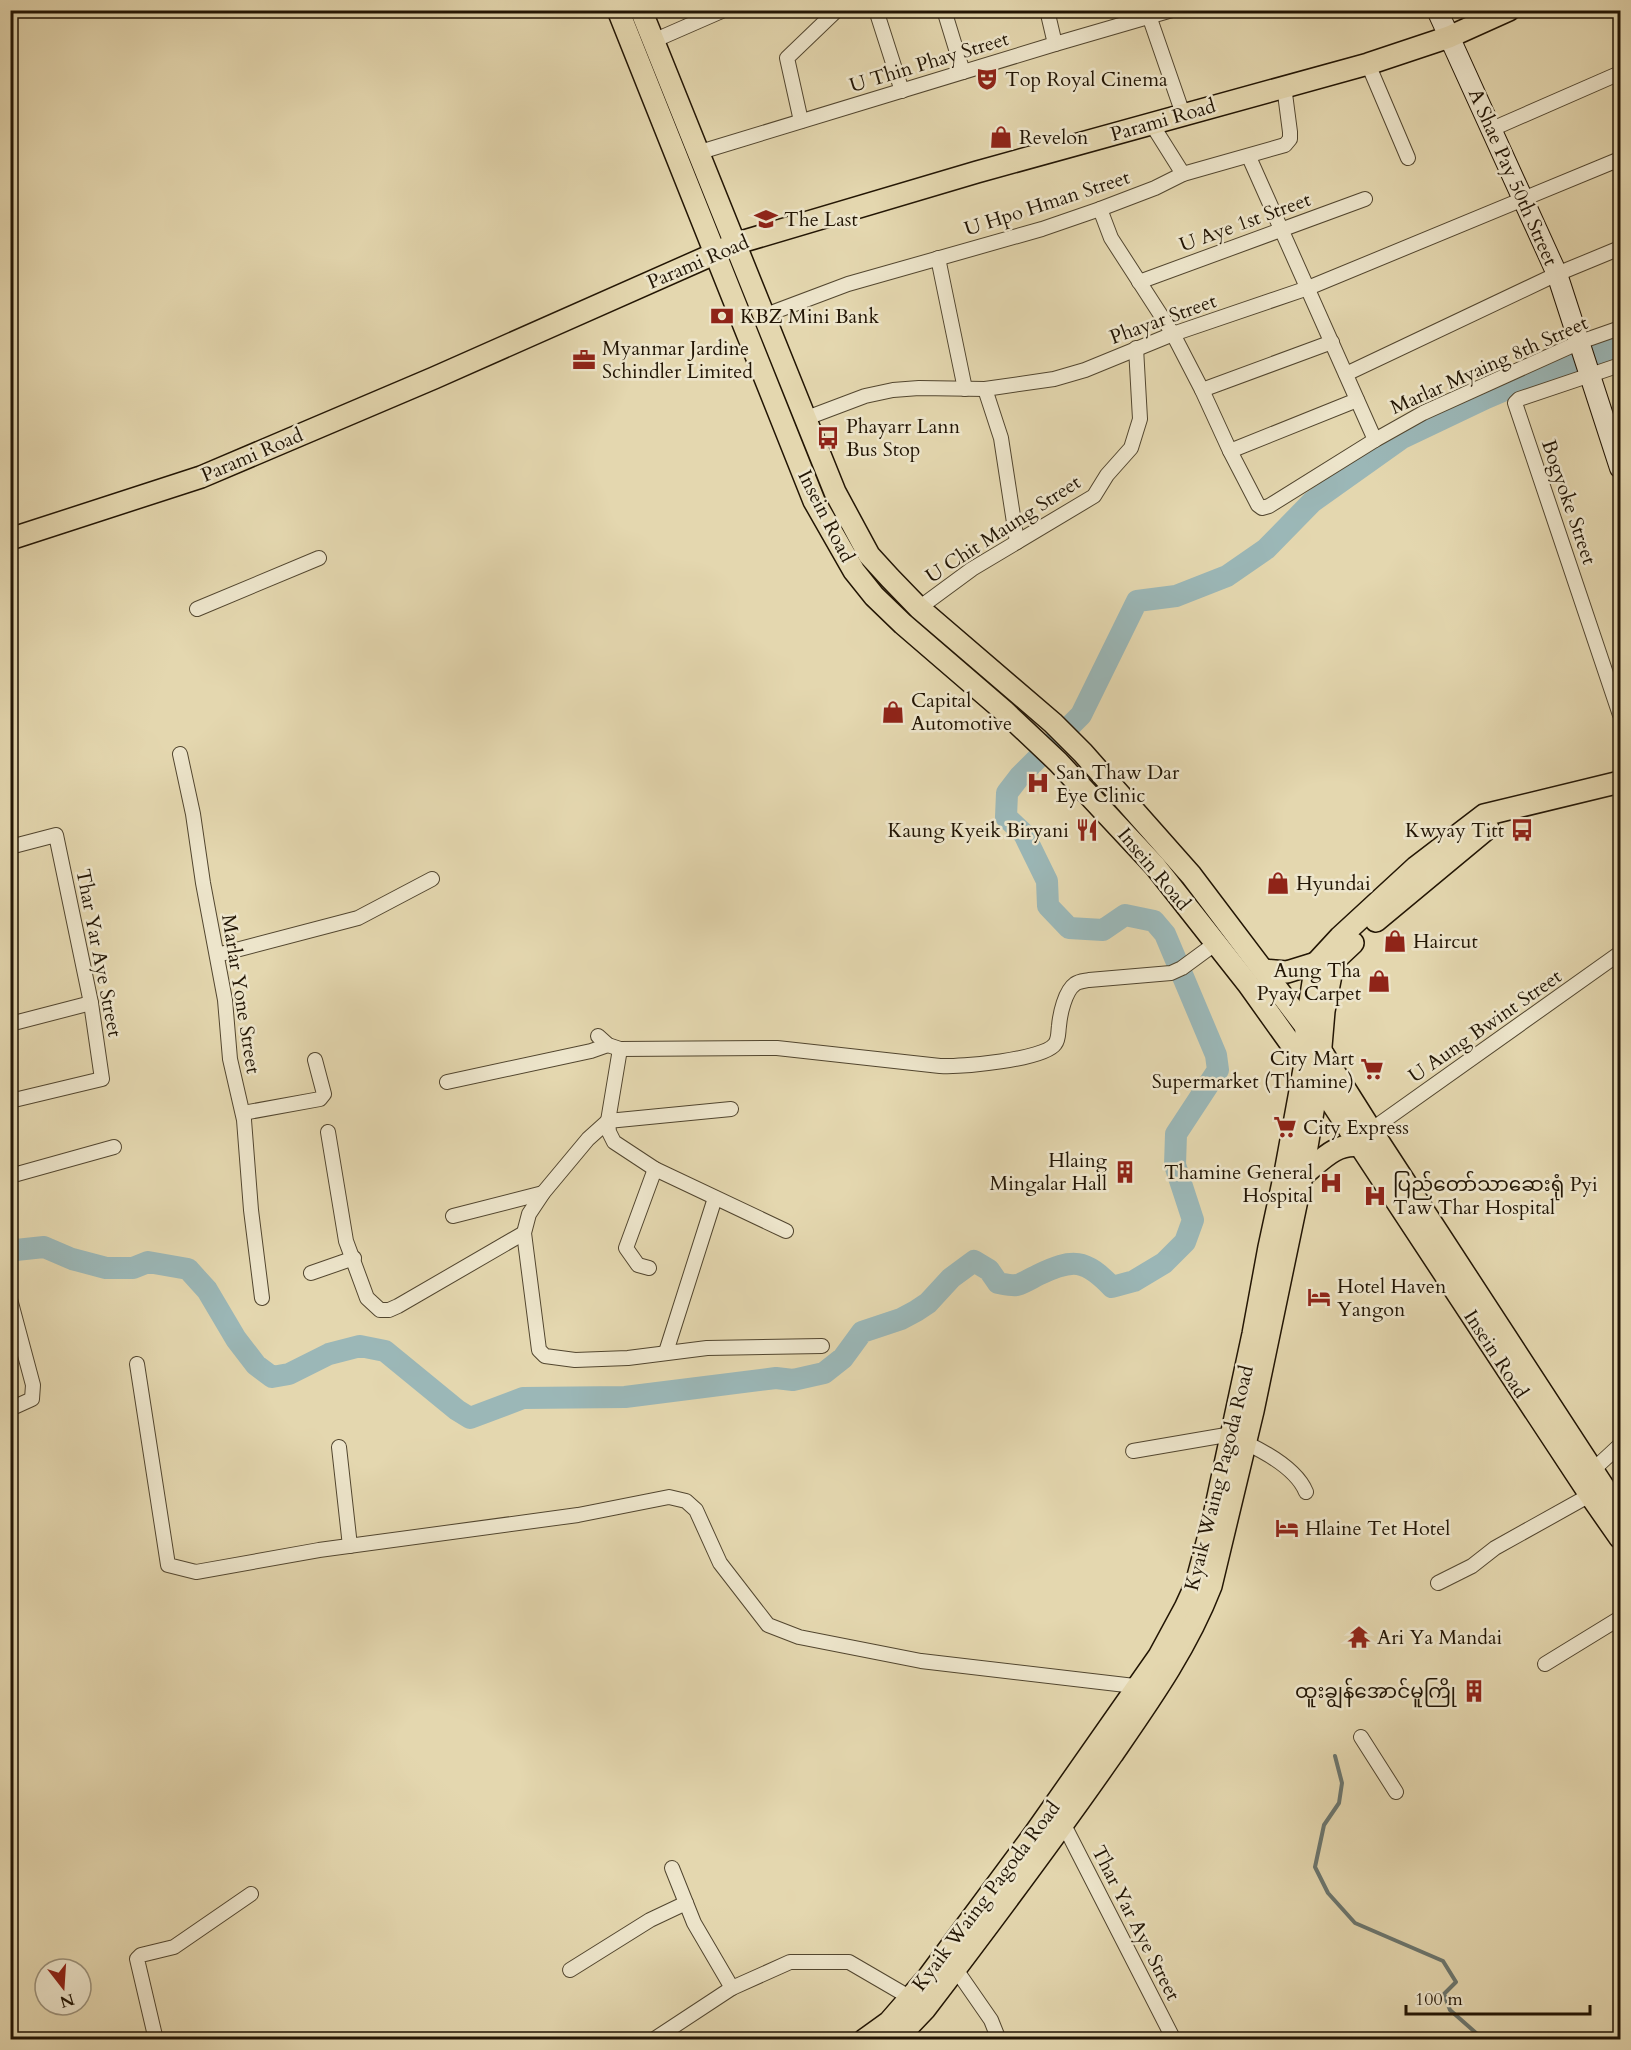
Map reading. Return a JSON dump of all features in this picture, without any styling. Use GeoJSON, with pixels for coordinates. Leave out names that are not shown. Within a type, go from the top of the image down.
{"type":"FeatureCollection","features":[{"type":"Feature","properties":{"kind":"main road","name":"Insein Road"},"geometry":{"type":"LineString","coordinates":[[618,10],[814,501],[854,571],[874,596],[1038,741],[1058,762],[1155,866],[1216,943],[1313,1058],[1365,1138],[1391,1195],[1590,1495],[1618,1522]]}},
{"type":"Feature","properties":{"kind":"main road","name":"Insein Road"},"geometry":{"type":"LineString","coordinates":[[641,10],[804,419],[835,492],[869,555],[920,608],[1053,723],[1103,773],[1191,875],[1306,1027],[1313,1058]]}},
{"type":"Feature","properties":{"kind":"main road","name":"Parami Road"},"geometry":{"type":"LineString","coordinates":[[10,539],[201,477],[434,378],[734,244],[1151,123],[1368,64],[1449,37],[1509,10]]}},
{"type":"Feature","properties":{"kind":"main road"},"geometry":{"type":"LineString","coordinates":[[933,649],[948,633]]}},
{"type":"Feature","properties":{"kind":"main road"},"geometry":{"type":"LineString","coordinates":[[1263,970],[1287,972],[1316,963],[1340,937],[1416,867],[1484,815],[1620,782]]}},
{"type":"Feature","properties":{"kind":"main road"},"geometry":{"type":"LineString","coordinates":[[1313,1058],[1336,959],[1368,928],[1490,827],[1620,793]]}},
{"type":"Feature","properties":{"kind":"main road"},"geometry":{"type":"LineString","coordinates":[[1306,1027],[1316,963]]}},
{"type":"Feature","properties":{"kind":"main road","name":"Kyaik Waing Pagoda Road"},"geometry":{"type":"LineString","coordinates":[[864,2040],[918,2003],[956,1968],[1147,1688],[1159,1656],[1196,1584],[1213,1520],[1239,1439],[1302,1176],[1318,1082],[1313,1058]]}},
{"type":"Feature","properties":{"kind":"main road","name":"Kyaik Waing Pagoda Road"},"geometry":{"type":"LineString","coordinates":[[1239,1439],[1253,1334],[1269,1247],[1313,1058]]}},
{"type":"Feature","properties":{"kind":"main road","name":"Insein Road"},"geometry":{"type":"LineString","coordinates":[[1318,1082],[1420,1206],[1593,1470],[1618,1522]]}},
{"type":"Feature","properties":{"kind":"main road"},"geometry":{"type":"LineString","coordinates":[[1302,1176],[1331,1152],[1365,1138]]}},
{"type":"Feature","properties":{"kind":"main road","name":"Kyaik Waing Pagoda Road"},"geometry":{"type":"LineString","coordinates":[[892,2040],[905,2030],[936,1967],[1055,1820]]}},
{"type":"Feature","properties":{"kind":"street"},"geometry":{"type":"LineString","coordinates":[[653,41],[724,10]]}},
{"type":"Feature","properties":{"kind":"street"},"geometry":{"type":"LineString","coordinates":[[801,121],[787,58],[837,10]]}},
{"type":"Feature","properties":{"kind":"street"},"geometry":{"type":"LineString","coordinates":[[876,10],[902,91]]}},
{"type":"Feature","properties":{"kind":"street"},"geometry":{"type":"LineString","coordinates":[[944,10],[963,72]]}},
{"type":"Feature","properties":{"kind":"street"},"geometry":{"type":"LineString","coordinates":[[1047,10],[1055,44]]}},
{"type":"Feature","properties":{"kind":"street","name":"U Thin Phay Street"},"geometry":{"type":"LineString","coordinates":[[697,153],[1149,14],[1172,10]]}},
{"type":"Feature","properties":{"kind":"street","name":"A Shae Pay 50th Street"},"geometry":{"type":"LineString","coordinates":[[1437,10],[1557,274],[1620,468]]}},
{"type":"Feature","properties":{"kind":"street"},"geometry":{"type":"LineString","coordinates":[[1149,14],[1183,114]]}},
{"type":"Feature","properties":{"kind":"street"},"geometry":{"type":"LineString","coordinates":[[1368,64],[1408,158]]}},
{"type":"Feature","properties":{"kind":"street"},"geometry":{"type":"LineString","coordinates":[[1492,129],[1620,73]]}},
{"type":"Feature","properties":{"kind":"street","name":"U Hpo Hman Street"},"geometry":{"type":"LineString","coordinates":[[763,316],[848,284],[1032,232],[1100,209],[1183,174],[1249,157],[1288,143],[1290,132],[1284,86]]}},
{"type":"Feature","properties":{"kind":"street"},"geometry":{"type":"LineString","coordinates":[[1151,123],[1183,174]]}},
{"type":"Feature","properties":{"kind":"street"},"geometry":{"type":"LineString","coordinates":[[1249,157],[1375,440]]}},
{"type":"Feature","properties":{"kind":"street","name":"Phayar Street"},"geometry":{"type":"LineString","coordinates":[[804,419],[865,396],[893,390],[985,389],[1054,379],[1085,370],[1173,334],[1308,288],[1620,159]]}},
{"type":"Feature","properties":{"kind":"street","name":"U Aye 1st Street"},"geometry":{"type":"LineString","coordinates":[[1139,282],[1365,199]]}},
{"type":"Feature","properties":{"kind":"street"},"geometry":{"type":"LineString","coordinates":[[1100,209],[1111,238],[1173,334],[1230,451],[1357,400]]}},
{"type":"Feature","properties":{"kind":"street"},"geometry":{"type":"LineString","coordinates":[[1346,374],[1557,274],[1620,248]]}},
{"type":"Feature","properties":{"kind":"street"},"geometry":{"type":"LineString","coordinates":[[938,258],[965,389]]}},
{"type":"Feature","properties":{"kind":"street","name":"Marlar Myaing 8th Street"},"geometry":{"type":"LineString","coordinates":[[1230,451],[1258,505],[1262,508],[1423,413],[1620,328]]}},
{"type":"Feature","properties":{"kind":"street"},"geometry":{"type":"LineString","coordinates":[[1202,390],[1332,342]]}},
{"type":"Feature","properties":{"kind":"street","name":"U Chit Maung Street"},"geometry":{"type":"LineString","coordinates":[[920,608],[972,569],[1094,495],[1107,475],[1131,448],[1140,419],[1136,348]]}},
{"type":"Feature","properties":{"kind":"street"},"geometry":{"type":"LineString","coordinates":[[1590,373],[1620,365]]}},
{"type":"Feature","properties":{"kind":"street","name":"Bogyoke Street"},"geometry":{"type":"LineString","coordinates":[[1590,373],[1519,399],[1515,403],[1616,688],[1620,716]]}},
{"type":"Feature","properties":{"kind":"street"},"geometry":{"type":"LineString","coordinates":[[985,389],[1001,438],[1017,542]]}},
{"type":"Feature","properties":{"kind":"street"},"geometry":{"type":"LineString","coordinates":[[196,609],[319,558]]}},
{"type":"Feature","properties":{"kind":"street","name":"Marlar Yone Street"},"geometry":{"type":"LineString","coordinates":[[180,754],[193,814],[203,884],[225,1000],[230,1059],[243,1113],[262,1298]]}},
{"type":"Feature","properties":{"kind":"street","name":"Thar Yar Aye Street"},"geometry":{"type":"LineString","coordinates":[[10,847],[56,835],[91,1003],[102,1079],[10,1101]]}},
{"type":"Feature","properties":{"kind":"street"},"geometry":{"type":"LineString","coordinates":[[217,956],[358,918],[432,879]]}},
{"type":"Feature","properties":{"kind":"street"},"geometry":{"type":"LineString","coordinates":[[447,1082],[591,1051],[609,1043],[777,1048],[960,1067],[1025,1057],[1043,1052],[1055,1045],[1068,993],[1076,984],[1089,980],[1171,973],[1182,968],[1216,943]]}},
{"type":"Feature","properties":{"kind":"street","name":"U Aung Bwint Street"},"geometry":{"type":"LineString","coordinates":[[1365,1138],[1620,953]]}},
{"type":"Feature","properties":{"kind":"street"},"geometry":{"type":"LineString","coordinates":[[10,1024],[91,1003]]}},
{"type":"Feature","properties":{"kind":"street"},"geometry":{"type":"LineString","coordinates":[[609,1043],[608,1121],[609,1132],[614,1142],[655,1169],[786,1231]]}},
{"type":"Feature","properties":{"kind":"street"},"geometry":{"type":"LineString","coordinates":[[243,1113],[320,1099],[324,1094],[315,1060]]}},
{"type":"Feature","properties":{"kind":"street"},"geometry":{"type":"LineString","coordinates":[[731,1109],[608,1121],[588,1139],[543,1192],[529,1214],[524,1233],[539,1350],[545,1356],[575,1360],[628,1358],[707,1348],[822,1346]]}},
{"type":"Feature","properties":{"kind":"street"},"geometry":{"type":"LineString","coordinates":[[328,1132],[346,1241],[367,1298],[380,1310],[389,1310],[524,1233]]}},
{"type":"Feature","properties":{"kind":"street"},"geometry":{"type":"LineString","coordinates":[[10,1176],[114,1148]]}},
{"type":"Feature","properties":{"kind":"street"},"geometry":{"type":"LineString","coordinates":[[649,1268],[638,1265],[626,1248],[655,1169]]}},
{"type":"Feature","properties":{"kind":"street"},"geometry":{"type":"LineString","coordinates":[[453,1216],[543,1192]]}},
{"type":"Feature","properties":{"kind":"street"},"geometry":{"type":"LineString","coordinates":[[666,1352],[715,1198]]}},
{"type":"Feature","properties":{"kind":"street"},"geometry":{"type":"LineString","coordinates":[[311,1273],[354,1258]]}},
{"type":"Feature","properties":{"kind":"street"},"geometry":{"type":"LineString","coordinates":[[10,1299],[33,1385],[32,1399],[10,1409]]}},
{"type":"Feature","properties":{"kind":"street"},"geometry":{"type":"LineString","coordinates":[[137,1364],[168,1565],[196,1572],[350,1546],[578,1515],[669,1497],[686,1500],[696,1510],[720,1563],[768,1625],[788,1633],[921,1661],[1147,1688]]}},
{"type":"Feature","properties":{"kind":"street"},"geometry":{"type":"LineString","coordinates":[[1133,1451],[1239,1439],[1266,1452],[1299,1478],[1306,1492]]}},
{"type":"Feature","properties":{"kind":"street"},"geometry":{"type":"LineString","coordinates":[[1593,1470],[1620,1445]]}},
{"type":"Feature","properties":{"kind":"street"},"geometry":{"type":"LineString","coordinates":[[339,1447],[350,1546]]}},
{"type":"Feature","properties":{"kind":"street"},"geometry":{"type":"LineString","coordinates":[[1438,1583],[1466,1569],[1495,1548],[1590,1495]]}},
{"type":"Feature","properties":{"kind":"street"},"geometry":{"type":"LineString","coordinates":[[1545,1664],[1620,1618]]}},
{"type":"Feature","properties":{"kind":"street"},"geometry":{"type":"LineString","coordinates":[[1361,1737],[1396,1792]]}},
{"type":"Feature","properties":{"kind":"street","name":"Thar Yar Aye Street"},"geometry":{"type":"LineString","coordinates":[[1055,1820],[1174,2040]]}},
{"type":"Feature","properties":{"kind":"street"},"geometry":{"type":"LineString","coordinates":[[672,1868],[702,1939],[732,1989]]}},
{"type":"Feature","properties":{"kind":"street"},"geometry":{"type":"LineString","coordinates":[[156,2040],[137,1959],[141,1955],[174,1947],[251,1894]]}},
{"type":"Feature","properties":{"kind":"street"},"geometry":{"type":"LineString","coordinates":[[570,1970],[650,1920],[686,1903]]}},
{"type":"Feature","properties":{"kind":"street"},"geometry":{"type":"LineString","coordinates":[[653,2040],[732,1989],[790,1962],[849,1962],[918,2003]]}},
{"type":"Feature","properties":{"kind":"street"},"geometry":{"type":"LineString","coordinates":[[956,1968],[991,2020],[999,2040]]}},
{"type":"Feature","properties":{"kind":"waterway"},"geometry":{"type":"LineString","coordinates":[[10,1252],[44,1247],[72,1259],[106,1268],[133,1268],[148,1262],[188,1269],[207,1290],[236,1339],[256,1365],[272,1377],[289,1374],[329,1354],[360,1346],[385,1351],[470,1418],[523,1398],[625,1397],[776,1378],[793,1380],[824,1373],[843,1358],[862,1332],[901,1319],[916,1311],[928,1303],[951,1278],[974,1261],[989,1270],[998,1283],[1010,1285],[1020,1284],[1050,1269],[1070,1264],[1086,1266],[1112,1287],[1134,1281],[1164,1263],[1185,1242],[1193,1220],[1175,1165],[1176,1134],[1218,1070],[1216,1055],[1165,934],[1154,921],[1125,915],[1103,930],[1069,928],[1048,906],[1047,881],[1024,834],[1006,817],[1007,793],[1020,776],[1081,715],[1137,601],[1176,596],[1227,576],[1266,549],[1312,502],[1402,438],[1486,398],[1620,345]]}},
{"type":"Feature","properties":{"kind":"waterway"},"geometry":{"type":"LineString","coordinates":[[1335,1756],[1342,1783],[1339,1803],[1324,1825],[1315,1867],[1328,1893],[1355,1923],[1443,1961],[1456,1982],[1444,1994],[1450,2010],[1484,2040]]}},
{"type":"Feature","properties":{"kind":"place","name":"Top Royal Cinema"},"geometry":{"type":"Point","coordinates":[987,79]}},
{"type":"Feature","properties":{"kind":"place","name":"Revelon"},"geometry":{"type":"Point","coordinates":[1001,137]}},
{"type":"Feature","properties":{"kind":"place","name":"The Last"},"geometry":{"type":"Point","coordinates":[766,219]}},
{"type":"Feature","properties":{"kind":"place","name":"KBZ Mini Bank"},"geometry":{"type":"Point","coordinates":[722,316]}},
{"type":"Feature","properties":{"kind":"place","name":"Myanmar Jardine Schindler Limited"},"geometry":{"type":"Point","coordinates":[584,360]}},
{"type":"Feature","properties":{"kind":"place","name":"Phayarr Lann Bus Stop"},"geometry":{"type":"Point","coordinates":[828,438]}},
{"type":"Feature","properties":{"kind":"place","name":"Capital Automotive"},"geometry":{"type":"Point","coordinates":[893,712]}},
{"type":"Feature","properties":{"kind":"place","name":"San Thaw Dar Eye Clinic"},"geometry":{"type":"Point","coordinates":[1038,783]}},
{"type":"Feature","properties":{"kind":"place","name":"Kaung Kyeik Biryani"},"geometry":{"type":"Point","coordinates":[1087,830]}},
{"type":"Feature","properties":{"kind":"place","name":"Kwyay Titt"},"geometry":{"type":"Point","coordinates":[1522,830]}},
{"type":"Feature","properties":{"kind":"place","name":"Hyundai"},"geometry":{"type":"Point","coordinates":[1278,883]}},
{"type":"Feature","properties":{"kind":"place","name":"Haircut"},"geometry":{"type":"Point","coordinates":[1395,941]}},
{"type":"Feature","properties":{"kind":"place","name":"Aung Tha Pyay Carpet"},"geometry":{"type":"Point","coordinates":[1379,981]}},
{"type":"Feature","properties":{"kind":"place","name":"City Mart Supermarket (Thamine)"},"geometry":{"type":"Point","coordinates":[1372,1069]}},
{"type":"Feature","properties":{"kind":"place","name":"City Express"},"geometry":{"type":"Point","coordinates":[1285,1127]}},
{"type":"Feature","properties":{"kind":"place","name":"Hlaing Mingalar Hall"},"geometry":{"type":"Point","coordinates":[1125,1172]}},
{"type":"Feature","properties":{"kind":"place","name":"Thamine General Hospital"},"geometry":{"type":"Point","coordinates":[1331,1183]}},
{"type":"Feature","properties":{"kind":"place","name":"ပြည်တော်သာဆေးရုံ Pyi Taw Thar Hospital"},"geometry":{"type":"Point","coordinates":[1375,1196]}},
{"type":"Feature","properties":{"kind":"place","name":"Hotel Haven Yangon"},"geometry":{"type":"Point","coordinates":[1319,1297]}},
{"type":"Feature","properties":{"kind":"place","name":"Hlaine Tet Hotel"},"geometry":{"type":"Point","coordinates":[1287,1528]}},
{"type":"Feature","properties":{"kind":"place","name":"Ari Ya Mandai"},"geometry":{"type":"Point","coordinates":[1359,1637]}},
{"type":"Feature","properties":{"kind":"place","name":"ထူးချွန်အောင်မူကြို"},"geometry":{"type":"Point","coordinates":[1474,1691]}}]}
